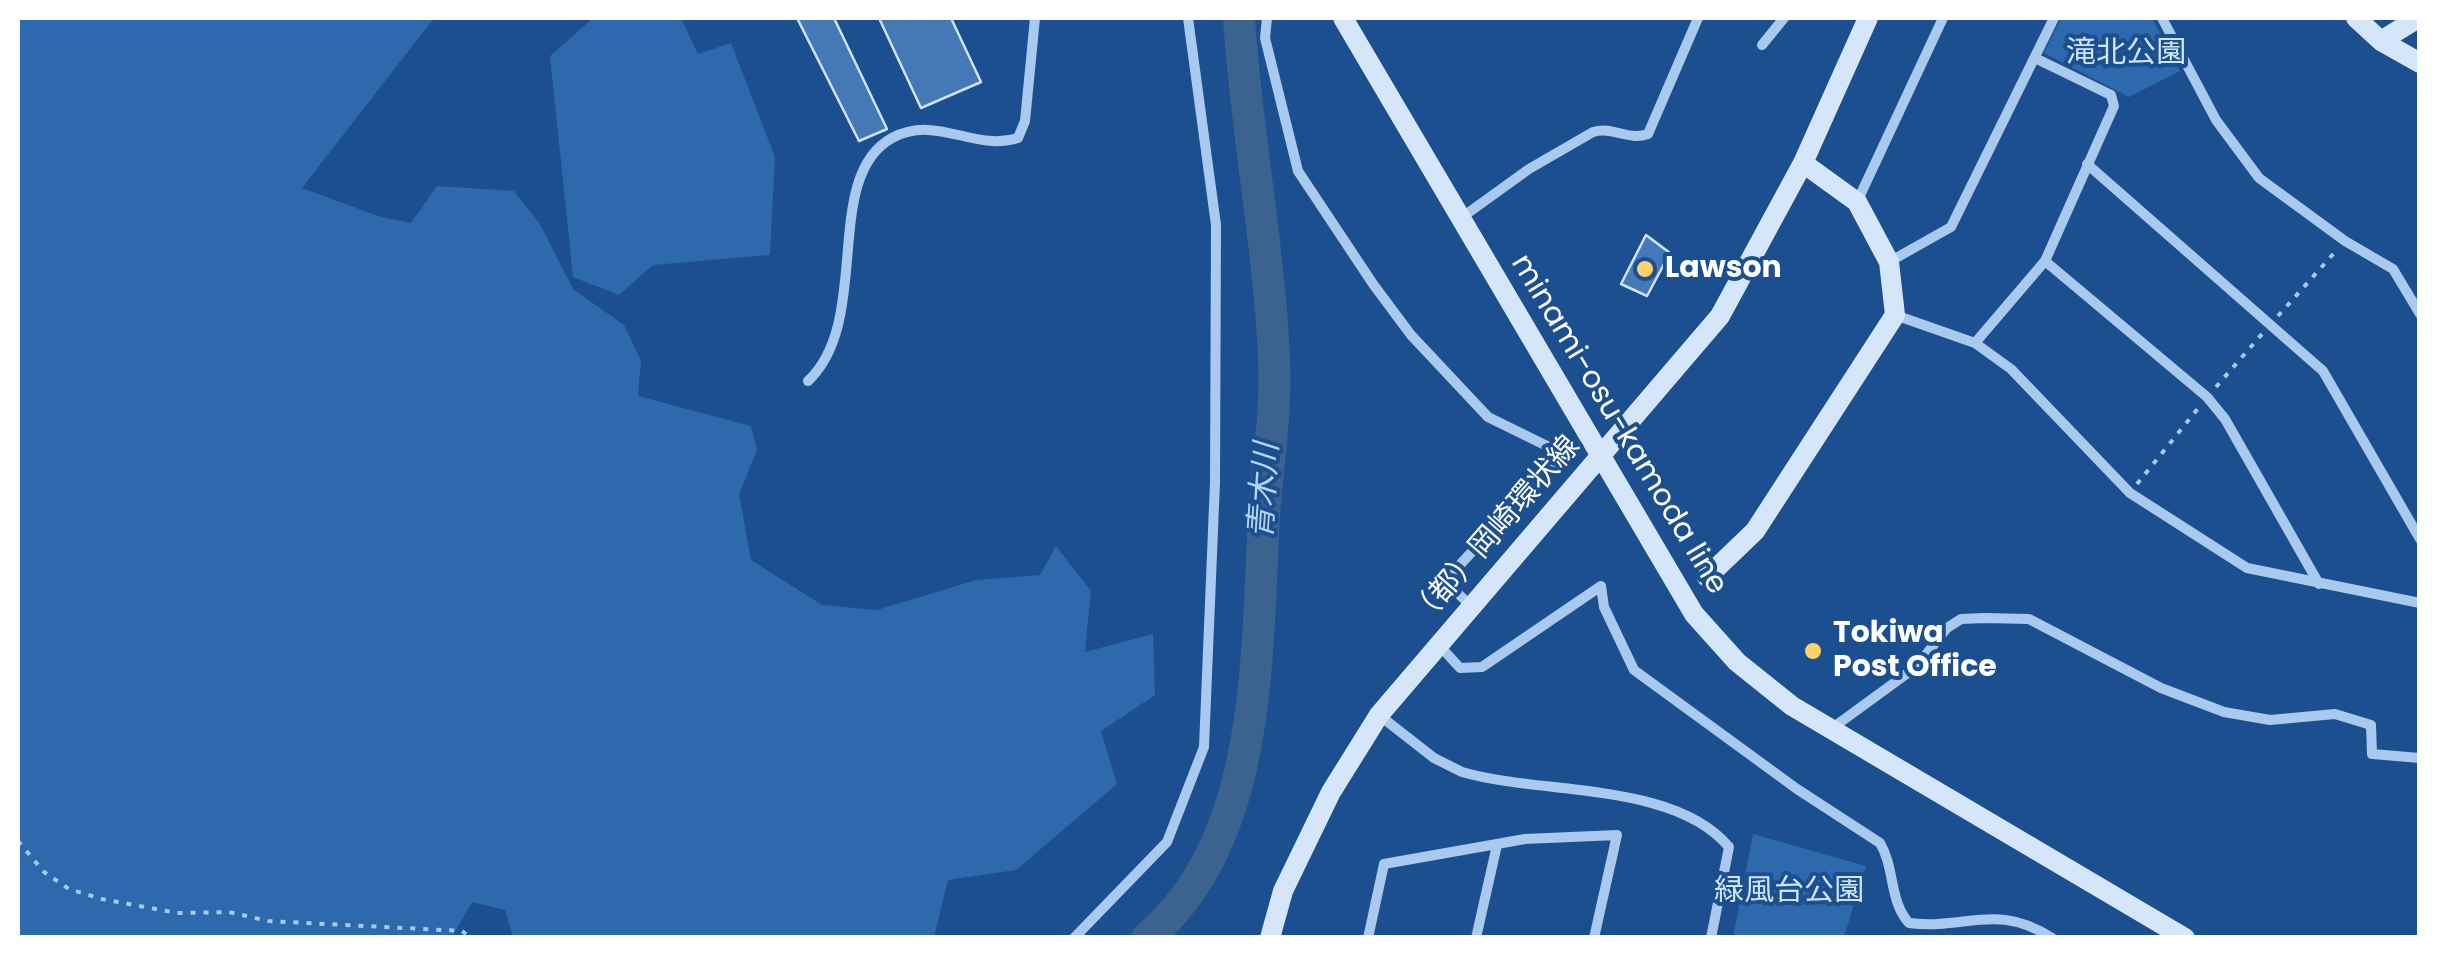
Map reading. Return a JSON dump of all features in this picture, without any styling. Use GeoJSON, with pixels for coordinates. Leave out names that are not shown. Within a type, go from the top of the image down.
{"type":"FeatureCollection","features":[{"type":"Feature","properties":{"kind":"street"},"geometry":{"type":"LineString","coordinates":[[808,381],[821,369],[838,339],[856,185],[869,159],[892,138],[917,130],[938,129],[997,145],[1018,138],[1026,121],[1035,18]]}},
{"type":"Feature","properties":{"kind":"street"},"geometry":{"type":"LineString","coordinates":[[1074,938],[1167,842],[1204,747],[1215,482],[1216,225],[1188,18]]}},
{"type":"Feature","properties":{"kind":"street"},"geometry":{"type":"LineString","coordinates":[[1267,18],[1265,38],[1298,171],[1373,284],[1424,348],[1488,417],[1550,447],[1553,464],[1445,580],[1472,607]]}},
{"type":"Feature","properties":{"kind":"street","name":"minami-osu-kamoda line"},"geometry":{"type":"LineString","coordinates":[[1343,18],[1694,614],[1737,662],[1792,706],[2185,938]]}},
{"type":"Feature","properties":{"kind":"street"},"geometry":{"type":"LineString","coordinates":[[1460,218],[1529,169],[1593,132],[1604,129],[1628,137],[1648,134],[1698,18]]}},
{"type":"Feature","properties":{"kind":"street"},"geometry":{"type":"LineString","coordinates":[[1762,45],[1784,18]]}},
{"type":"Feature","properties":{"kind":"street","name":"（都）岡崎環状線"},"geometry":{"type":"LineString","coordinates":[[1270,938],[1283,890],[1332,792],[1379,715],[1720,316],[1802,164],[1868,18]]}},
{"type":"Feature","properties":{"kind":"street"},"geometry":{"type":"LineString","coordinates":[[1857,202],[1943,18]]}},
{"type":"Feature","properties":{"kind":"street"},"geometry":{"type":"LineString","coordinates":[[1889,262],[1951,227],[2054,18]]}},
{"type":"Feature","properties":{"kind":"street"},"geometry":{"type":"LineString","coordinates":[[2162,18],[2216,120],[2259,178],[2393,269],[2420,314]]}},
{"type":"Feature","properties":{"kind":"street"},"geometry":{"type":"LineString","coordinates":[[2356,18],[2381,41],[2420,63]]}},
{"type":"Feature","properties":{"kind":"street"},"geometry":{"type":"LineString","coordinates":[[2381,41],[2418,18]]}},
{"type":"Feature","properties":{"kind":"street"},"geometry":{"type":"LineString","coordinates":[[1975,343],[2045,261],[2114,106],[2111,95],[2035,58]]}},
{"type":"Feature","properties":{"kind":"street"},"geometry":{"type":"LineString","coordinates":[[1707,577],[1755,531],[1895,315],[1889,262],[1857,202],[1802,164]]}},
{"type":"Feature","properties":{"kind":"street"},"geometry":{"type":"LineString","coordinates":[[2087,164],[2324,371],[2420,539]]}},
{"type":"Feature","properties":{"kind":"street"},"geometry":{"type":"LineString","coordinates":[[2045,261],[2207,397],[2226,419],[2319,584]]}},
{"type":"Feature","properties":{"kind":"street"},"geometry":{"type":"LineString","coordinates":[[1895,315],[1975,343],[2011,370],[2130,493],[2246,568],[2418,606]]}},
{"type":"Feature","properties":{"kind":"street"},"geometry":{"type":"LineString","coordinates":[[1438,645],[1460,668],[1482,668],[1601,586],[1604,606],[1634,670],[1796,789],[1880,842],[1887,854],[1898,912],[1909,923],[2012,918],[2052,938]]}},
{"type":"Feature","properties":{"kind":"street"},"geometry":{"type":"LineString","coordinates":[[1831,728],[1916,667],[1947,628],[1961,619],[2029,619],[2161,688],[2224,712],[2270,720],[2335,714],[2371,725],[2372,754],[2420,758]]}},
{"type":"Feature","properties":{"kind":"street"},"geometry":{"type":"LineString","coordinates":[[1379,715],[1434,758],[1462,772],[1673,807],[1721,838],[1729,847],[1711,938]]}},
{"type":"Feature","properties":{"kind":"street"},"geometry":{"type":"LineString","coordinates":[[1368,938],[1384,864],[1496,845],[1617,835],[1594,938]]}},
{"type":"Feature","properties":{"kind":"street"},"geometry":{"type":"LineString","coordinates":[[1476,938],[1496,845]]}},
{"type":"Feature","properties":{"kind":"path"},"geometry":{"type":"LineString","coordinates":[[2130,493],[2207,397],[2345,240]]}},
{"type":"Feature","properties":{"kind":"path"},"geometry":{"type":"LineString","coordinates":[[18,841],[44,872],[70,889],[102,899],[177,913],[229,912],[268,921],[462,931],[472,938]]}},
{"type":"Feature","properties":{"kind":"green space"},"geometry":{"type":"Polygon","coordinates":[[[18,18],[434,18],[302,188],[381,217],[411,223],[437,186],[514,191],[540,224],[573,289],[624,325],[641,361],[638,396],[751,426],[757,450],[739,494],[751,560],[822,605],[877,610],[976,580],[1040,575],[1056,546],[1091,591],[1085,652],[1153,634],[1155,695],[1101,731],[1117,784],[1016,870],[948,880],[934,937],[513,937],[505,910],[472,902],[452,937],[18,937],[18,18]]]}},
{"type":"Feature","properties":{"kind":"green space"},"geometry":{"type":"Polygon","coordinates":[[[593,18],[681,18],[698,54],[731,43],[775,157],[770,255],[653,265],[619,295],[573,277],[550,56],[593,18]]]}},
{"type":"Feature","properties":{"kind":"green space","name":"滝北公園"},"geometry":{"type":"Polygon","coordinates":[[[2061,18],[2152,18],[2180,71],[2129,97],[2044,53],[2061,18]]]}},
{"type":"Feature","properties":{"kind":"green space","name":"緑風台公園"},"geometry":{"type":"Polygon","coordinates":[[[1753,834],[1866,866],[1844,937],[1733,937],[1753,834]]]}},
{"type":"Feature","properties":{"kind":"building"},"geometry":{"type":"Polygon","coordinates":[[[797,18],[834,18],[887,129],[859,141],[797,18]]]}},
{"type":"Feature","properties":{"kind":"building"},"geometry":{"type":"Polygon","coordinates":[[[879,18],[951,18],[981,82],[921,108],[879,18]]]}},
{"type":"Feature","properties":{"kind":"building","name":"Lawson"},"geometry":{"type":"Polygon","coordinates":[[[1646,235],[1670,253],[1647,296],[1621,284],[1646,235]]]}},
{"type":"Feature","properties":{"kind":"waterway","name":"青木川"},"geometry":{"type":"LineString","coordinates":[[1147,938],[1185,898],[1213,851],[1233,799],[1254,686],[1275,378],[1239,18]]}},
{"type":"Feature","properties":{"kind":"place","name":"Lawson"},"geometry":{"type":"Point","coordinates":[1645,269]}},
{"type":"Feature","properties":{"kind":"place","name":"Tokiwa Post Office"},"geometry":{"type":"Point","coordinates":[1813,651]}}]}
